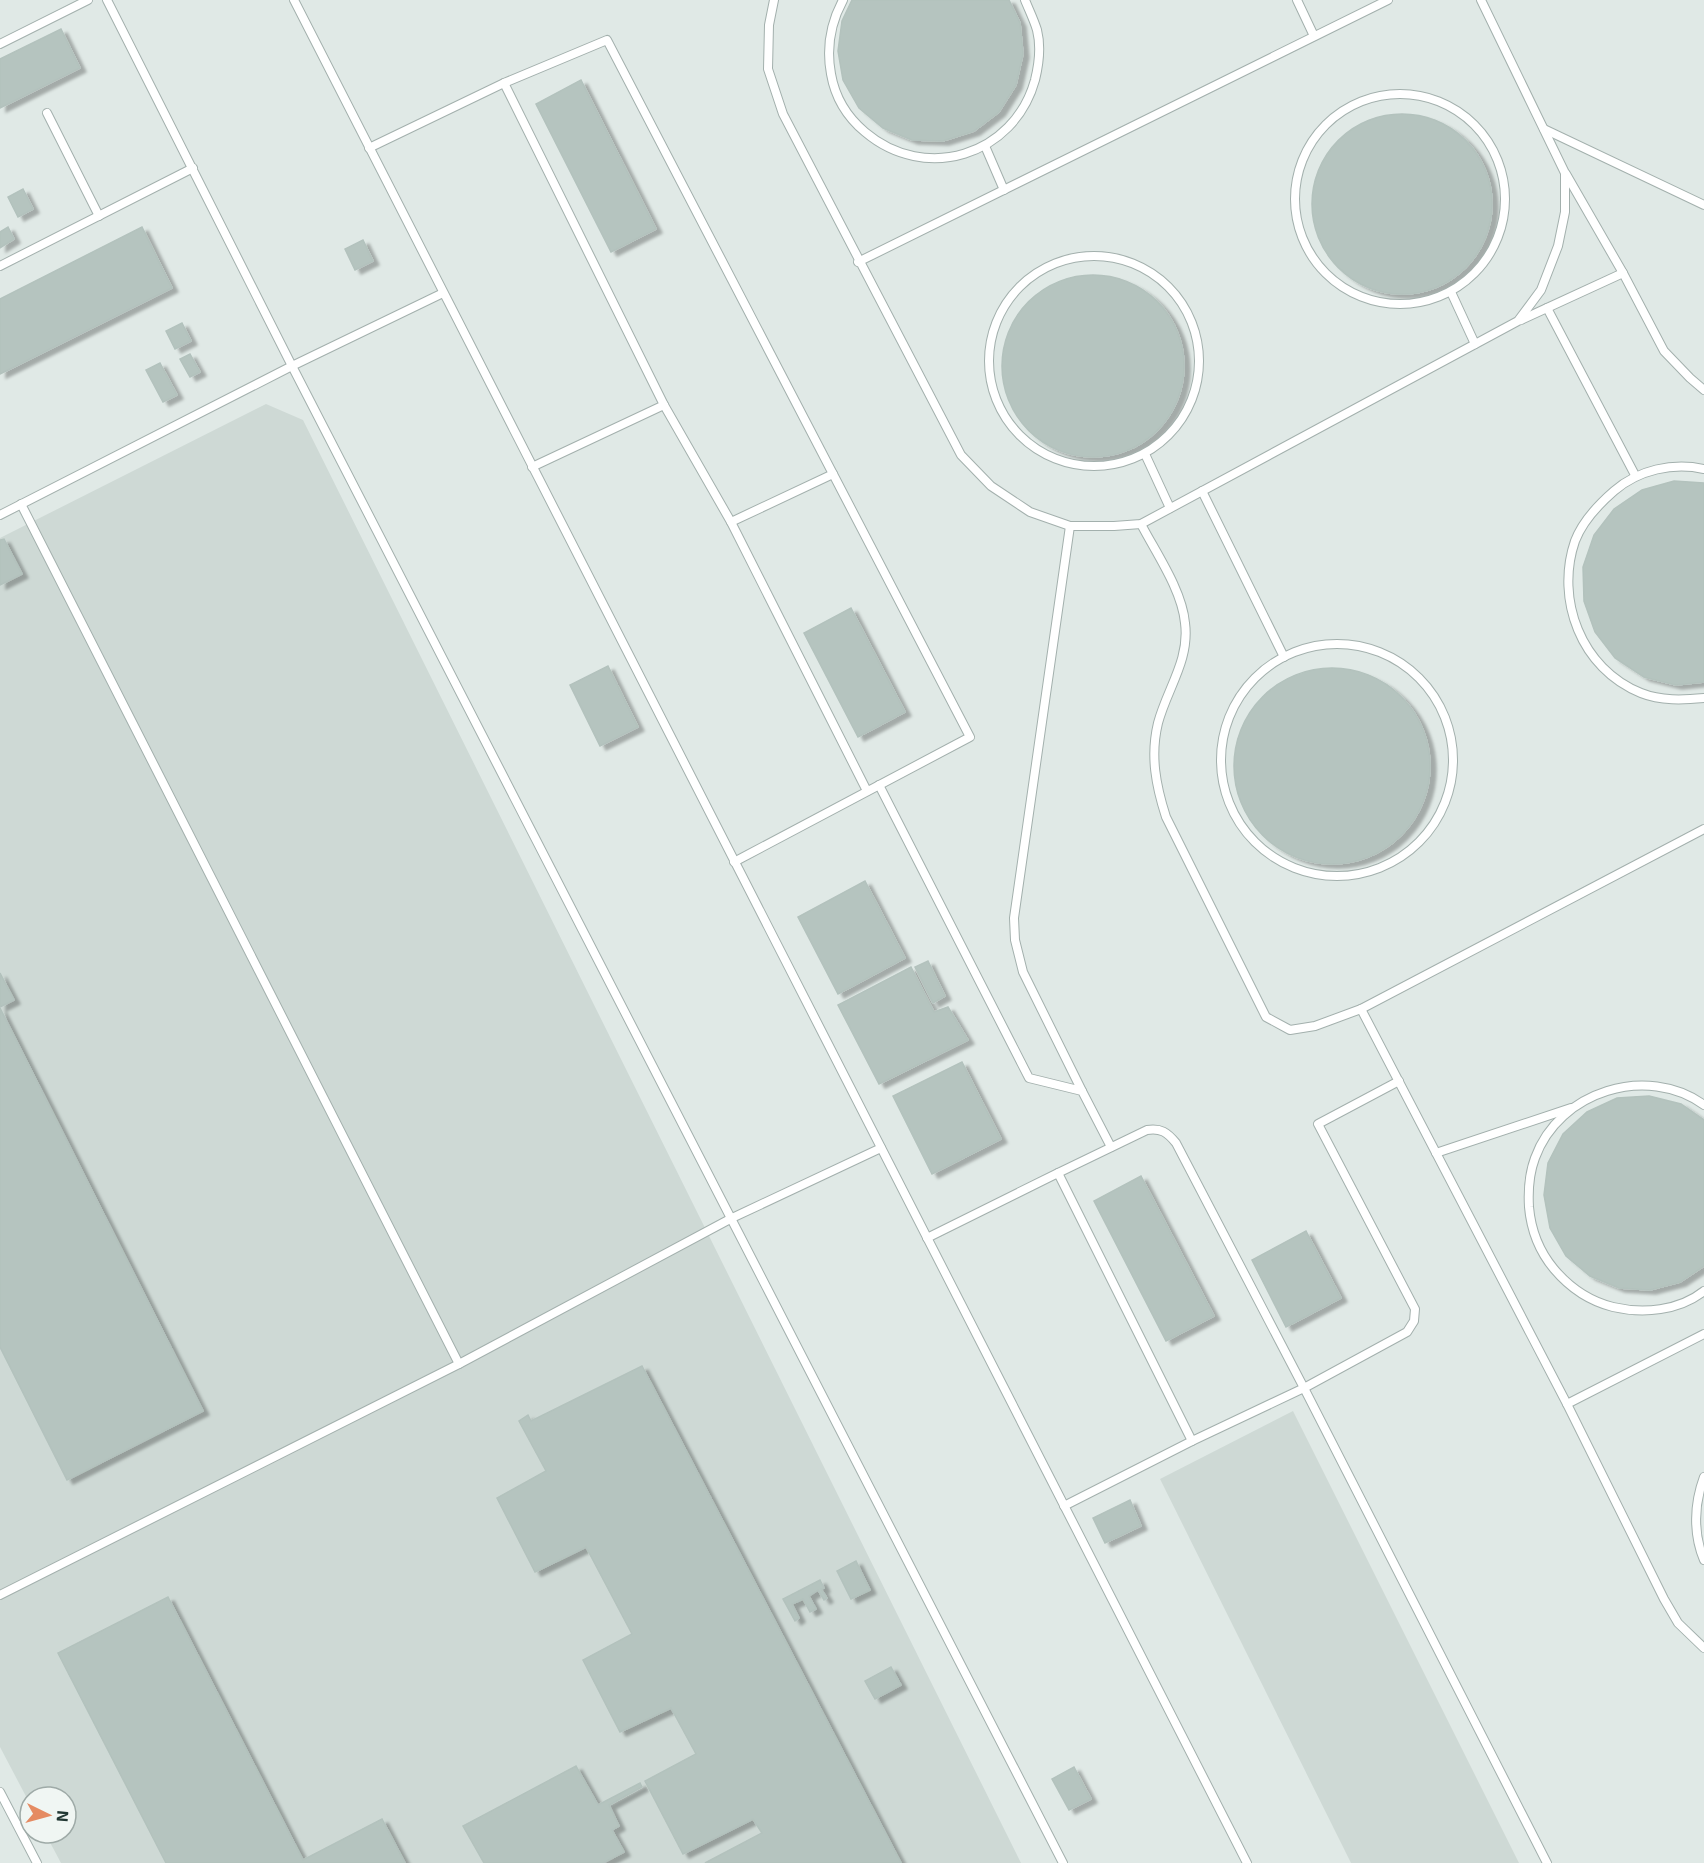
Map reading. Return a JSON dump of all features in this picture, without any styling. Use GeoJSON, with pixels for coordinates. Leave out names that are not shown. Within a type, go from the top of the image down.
{"type":"FeatureCollection","features":[{"type":"Feature","properties":{"kind":"lane"},"geometry":{"type":"LineString","coordinates":[[0,44],[88,0]]}},
{"type":"Feature","properties":{"kind":"lane"},"geometry":{"type":"LineString","coordinates":[[107,0],[292,366],[1063,1863]]}},
{"type":"Feature","properties":{"kind":"lane"},"geometry":{"type":"LineString","coordinates":[[294,0],[1246,1863]]}},
{"type":"Feature","properties":{"kind":"lane"},"geometry":{"type":"LineString","coordinates":[[774,0],[769,25],[768,69],[783,114],[858,262],[961,454],[991,486],[1030,512],[1070,526],[1141,524],[1518,321],[1623,273]]}},
{"type":"Feature","properties":{"kind":"lane"},"geometry":{"type":"LineString","coordinates":[[843,0],[833,18],[827,54],[834,90],[852,122],[880,145],[914,158],[950,158],[985,146],[1011,125],[1030,97],[1039,65],[1037,31],[1025,0]]}},
{"type":"Feature","properties":{"kind":"lane"},"geometry":{"type":"LineString","coordinates":[[1298,0],[1314,36]]}},
{"type":"Feature","properties":{"kind":"lane"},"geometry":{"type":"LineString","coordinates":[[858,262],[1388,0]]}},
{"type":"Feature","properties":{"kind":"lane"},"geometry":{"type":"LineString","coordinates":[[1481,0],[1565,173],[1623,273],[1664,351],[1704,390]]}},
{"type":"Feature","properties":{"kind":"lane"},"geometry":{"type":"LineString","coordinates":[[369,148],[504,83],[607,40],[970,737],[734,862]]}},
{"type":"Feature","properties":{"kind":"lane"},"geometry":{"type":"LineString","coordinates":[[504,83],[664,405],[731,522],[867,791]]}},
{"type":"Feature","properties":{"kind":"lane"},"geometry":{"type":"LineString","coordinates":[[1410,93],[1432,98],[1442,101],[1471,119],[1492,146],[1504,177],[1506,211],[1503,222],[1497,243],[1478,271],[1451,292],[1417,304],[1381,304],[1347,291],[1319,268],[1305,244],[1301,236],[1294,200],[1300,164],[1318,132],[1345,108],[1376,95],[1410,93]]}},
{"type":"Feature","properties":{"kind":"lane"},"geometry":{"type":"LineString","coordinates":[[47,113],[99,216]]}},
{"type":"Feature","properties":{"kind":"lane"},"geometry":{"type":"LineString","coordinates":[[1544,129],[1704,205]]}},
{"type":"Feature","properties":{"kind":"lane"},"geometry":{"type":"LineString","coordinates":[[985,146],[1004,190]]}},
{"type":"Feature","properties":{"kind":"lane"},"geometry":{"type":"LineString","coordinates":[[0,266],[193,168]]}},
{"type":"Feature","properties":{"kind":"lane"},"geometry":{"type":"LineString","coordinates":[[1518,321],[1541,290],[1558,246],[1565,212],[1565,173]]}},
{"type":"Feature","properties":{"kind":"lane"},"geometry":{"type":"LineString","coordinates":[[1104,254],[1136,263],[1165,281],[1186,307],[1198,339],[1199,372],[1190,405],[1172,433],[1145,454],[1111,466],[1074,465],[1041,453],[1013,429],[994,398],[988,362],[994,326],[1011,294],[1039,270],[1070,257],[1104,254]]}},
{"type":"Feature","properties":{"kind":"lane"},"geometry":{"type":"LineString","coordinates":[[1451,292],[1475,344]]}},
{"type":"Feature","properties":{"kind":"lane"},"geometry":{"type":"LineString","coordinates":[[0,515],[292,366],[443,293]]}},
{"type":"Feature","properties":{"kind":"lane"},"geometry":{"type":"LineString","coordinates":[[1547,308],[1635,475]]}},
{"type":"Feature","properties":{"kind":"lane"},"geometry":{"type":"LineString","coordinates":[[532,467],[664,405]]}},
{"type":"Feature","properties":{"kind":"lane"},"geometry":{"type":"LineString","coordinates":[[1145,454],[1170,508]]}},
{"type":"Feature","properties":{"kind":"lane"},"geometry":{"type":"LineString","coordinates":[[1704,469],[1692,466],[1665,468],[1635,475],[1595,508],[1576,539],[1567,575],[1571,612],[1585,646],[1609,674],[1641,693],[1677,700],[1704,698]]}},
{"type":"Feature","properties":{"kind":"lane"},"geometry":{"type":"LineString","coordinates":[[731,522],[833,474]]}},
{"type":"Feature","properties":{"kind":"lane"},"geometry":{"type":"LineString","coordinates":[[1202,490],[1284,657]]}},
{"type":"Feature","properties":{"kind":"lane"},"geometry":{"type":"LineString","coordinates":[[21,504],[459,1365]]}},
{"type":"Feature","properties":{"kind":"lane"},"geometry":{"type":"LineString","coordinates":[[1141,524],[1179,597],[1186,624],[1185,653],[1158,723],[1153,750],[1156,786],[1166,817],[1266,1017],[1290,1030],[1315,1026],[1361,1009],[1704,829]]}},
{"type":"Feature","properties":{"kind":"lane"},"geometry":{"type":"LineString","coordinates":[[1070,526],[1014,918],[1017,956],[1023,972],[1111,1147]]}},
{"type":"Feature","properties":{"kind":"lane"},"geometry":{"type":"LineString","coordinates":[[1344,643],[1380,651],[1412,669],[1436,697],[1450,730],[1454,767],[1446,803],[1427,835],[1400,859],[1366,874],[1329,877],[1293,869],[1262,850],[1238,823],[1223,789],[1220,752],[1228,716],[1247,685],[1275,661],[1284,657],[1308,646],[1344,643]]}},
{"type":"Feature","properties":{"kind":"lane"},"geometry":{"type":"LineString","coordinates":[[879,785],[1029,1078],[1082,1091]]}},
{"type":"Feature","properties":{"kind":"lane"},"geometry":{"type":"LineString","coordinates":[[1361,1009],[1568,1404],[1664,1599],[1678,1623],[1704,1648]]}},
{"type":"Feature","properties":{"kind":"lane"},"geometry":{"type":"LineString","coordinates":[[1064,1506],[1192,1441],[1304,1388],[1407,1332],[1414,1321],[1414,1309],[1318,1124],[1399,1082]]}},
{"type":"Feature","properties":{"kind":"lane"},"geometry":{"type":"LineString","coordinates":[[1436,1153],[1573,1107],[1601,1092],[1632,1085],[1664,1087],[1694,1098],[1704,1106]]}},
{"type":"Feature","properties":{"kind":"lane"},"geometry":{"type":"LineString","coordinates":[[1573,1107],[1551,1129],[1540,1148],[1535,1157],[1528,1188],[1530,1224],[1544,1257],[1567,1285],[1598,1304],[1633,1312],[1668,1308],[1704,1291]]}},
{"type":"Feature","properties":{"kind":"lane"},"geometry":{"type":"LineString","coordinates":[[927,1238],[1147,1130],[1157,1129],[1167,1132],[1176,1143],[1304,1388],[1547,1863]]}},
{"type":"Feature","properties":{"kind":"lane"},"geometry":{"type":"LineString","coordinates":[[0,1595],[459,1365],[732,1218],[880,1148]]}},
{"type":"Feature","properties":{"kind":"lane"},"geometry":{"type":"LineString","coordinates":[[1058,1173],[1192,1441]]}},
{"type":"Feature","properties":{"kind":"lane"},"geometry":{"type":"LineString","coordinates":[[1568,1404],[1704,1334]]}},
{"type":"Feature","properties":{"kind":"lane"},"geometry":{"type":"LineString","coordinates":[[1704,1478],[1696,1510],[1698,1546],[1704,1560]]}},
{"type":"Feature","properties":{"kind":"lane"},"geometry":{"type":"LineString","coordinates":[[0,1792],[37,1863]]}},
{"type":"Feature","properties":{"kind":"shaded area"},"geometry":{"type":"Polygon","coordinates":[[[266,404],[303,420],[1021,1863],[61,1863],[51,1845],[78,1845],[78,1785],[20,1785],[0,1747],[0,538],[266,404]]]}},
{"type":"Feature","properties":{"kind":"shaded area"},"geometry":{"type":"Polygon","coordinates":[[[1293,1411],[1519,1863],[1351,1863],[1160,1479],[1293,1411]]]}},
{"type":"Feature","properties":{"kind":"building"},"geometry":{"type":"Polygon","coordinates":[[[852,0],[1009,0],[1020,23],[1023,54],[1016,85],[999,112],[974,131],[943,141],[912,140],[883,128],[859,108],[843,80],[838,51],[842,21],[852,0]]]}},
{"type":"Feature","properties":{"kind":"building"},"geometry":{"type":"Polygon","coordinates":[[[61,29],[80,68],[0,108],[0,59],[61,29]]]}},
{"type":"Feature","properties":{"kind":"building"},"geometry":{"type":"Polygon","coordinates":[[[581,80],[656,229],[611,252],[536,104],[581,80]]]}},
{"type":"Feature","properties":{"kind":"building"},"geometry":{"type":"Polygon","coordinates":[[[1402,114],[1420,115],[1437,121],[1466,140],[1485,169],[1491,186],[1491,222],[1485,239],[1466,268],[1437,287],[1420,293],[1402,294],[1384,293],[1367,287],[1338,268],[1319,239],[1313,222],[1312,204],[1313,186],[1319,169],[1338,140],[1367,121],[1384,115],[1402,114]]]}},
{"type":"Feature","properties":{"kind":"building"},"geometry":{"type":"Polygon","coordinates":[[[23,189],[33,209],[18,217],[8,197],[23,189]]]}},
{"type":"Feature","properties":{"kind":"building"},"geometry":{"type":"Polygon","coordinates":[[[8,227],[14,239],[0,248],[0,232],[8,227]]]}},
{"type":"Feature","properties":{"kind":"building"},"geometry":{"type":"Polygon","coordinates":[[[142,227],[172,288],[0,374],[0,299],[142,227]]]}},
{"type":"Feature","properties":{"kind":"building"},"geometry":{"type":"Polygon","coordinates":[[[363,240],[373,261],[355,270],[345,249],[363,240]]]}},
{"type":"Feature","properties":{"kind":"building"},"geometry":{"type":"Polygon","coordinates":[[[1093,275],[1128,282],[1157,302],[1177,331],[1184,366],[1177,401],[1157,430],[1128,450],[1093,457],[1058,450],[1029,430],[1009,401],[1002,366],[1009,331],[1029,302],[1058,282],[1093,275]]]}},
{"type":"Feature","properties":{"kind":"building"},"geometry":{"type":"Polygon","coordinates":[[[182,323],[191,341],[175,349],[166,331],[182,323]]]}},
{"type":"Feature","properties":{"kind":"building"},"geometry":{"type":"Polygon","coordinates":[[[190,354],[200,372],[190,377],[180,359],[190,354]]]}},
{"type":"Feature","properties":{"kind":"building"},"geometry":{"type":"Polygon","coordinates":[[[160,363],[177,395],[163,402],[146,370],[160,363]]]}},
{"type":"Feature","properties":{"kind":"building"},"geometry":{"type":"Polygon","coordinates":[[[1674,481],[1704,483],[1704,682],[1676,685],[1644,677],[1615,658],[1595,632],[1584,601],[1583,567],[1594,535],[1614,509],[1642,490],[1674,481]]]}},
{"type":"Feature","properties":{"kind":"building"},"geometry":{"type":"Polygon","coordinates":[[[4,539],[22,574],[0,585],[0,540],[4,539]]]}},
{"type":"Feature","properties":{"kind":"building"},"geometry":{"type":"Polygon","coordinates":[[[851,608],[905,712],[858,737],[804,633],[851,608]]]}},
{"type":"Feature","properties":{"kind":"building"},"geometry":{"type":"Polygon","coordinates":[[[608,666],[638,727],[600,746],[570,685],[608,666]]]}},
{"type":"Feature","properties":{"kind":"building"},"geometry":{"type":"Polygon","coordinates":[[[1322,668],[1342,668],[1378,679],[1387,684],[1408,704],[1423,728],[1430,756],[1430,776],[1423,804],[1414,821],[1394,842],[1378,853],[1361,860],[1342,864],[1322,864],[1294,857],[1277,848],[1250,821],[1238,795],[1234,776],[1234,756],[1241,728],[1250,711],[1277,684],[1303,672],[1322,668]]]}},
{"type":"Feature","properties":{"kind":"building"},"geometry":{"type":"Polygon","coordinates":[[[865,881],[905,958],[838,994],[798,917],[865,881]]]}},
{"type":"Feature","properties":{"kind":"building"},"geometry":{"type":"Polygon","coordinates":[[[928,961],[945,996],[933,1003],[915,967],[928,961]]]}},
{"type":"Feature","properties":{"kind":"building"},"geometry":{"type":"Polygon","coordinates":[[[911,967],[934,1012],[948,1007],[968,1040],[879,1084],[838,1005],[911,967]]]}},
{"type":"Feature","properties":{"kind":"building"},"geometry":{"type":"Polygon","coordinates":[[[0,973],[14,1000],[0,1007],[0,973]]]}},
{"type":"Feature","properties":{"kind":"building"},"geometry":{"type":"Polygon","coordinates":[[[0,1008],[203,1411],[67,1480],[0,1347],[0,1008]]]}},
{"type":"Feature","properties":{"kind":"building"},"geometry":{"type":"Polygon","coordinates":[[[962,1062],[1001,1139],[932,1174],[893,1096],[962,1062]]]}},
{"type":"Feature","properties":{"kind":"building"},"geometry":{"type":"Polygon","coordinates":[[[1649,1096],[1681,1104],[1704,1120],[1704,1266],[1680,1282],[1650,1290],[1619,1288],[1590,1276],[1566,1256],[1550,1228],[1544,1195],[1548,1163],[1563,1134],[1587,1112],[1617,1098],[1649,1096]]]}},
{"type":"Feature","properties":{"kind":"building"},"geometry":{"type":"Polygon","coordinates":[[[1141,1176],[1214,1316],[1166,1341],[1094,1201],[1141,1176]]]}},
{"type":"Feature","properties":{"kind":"building"},"geometry":{"type":"Polygon","coordinates":[[[1306,1231],[1341,1298],[1286,1327],[1252,1260],[1306,1231]]]}},
{"type":"Feature","properties":{"kind":"building"},"geometry":{"type":"Polygon","coordinates":[[[642,1366],[901,1863],[705,1863],[762,1833],[753,1819],[683,1854],[645,1781],[696,1754],[671,1708],[620,1732],[583,1660],[632,1634],[586,1547],[535,1572],[497,1498],[546,1471],[519,1421],[528,1415],[531,1421],[642,1366]]]}},
{"type":"Feature","properties":{"kind":"building"},"geometry":{"type":"Polygon","coordinates":[[[1130,1500],[1141,1526],[1105,1543],[1093,1518],[1130,1500]]]}},
{"type":"Feature","properties":{"kind":"building"},"geometry":{"type":"Polygon","coordinates":[[[856,1561],[870,1590],[851,1599],[837,1571],[856,1561]]]}},
{"type":"Feature","properties":{"kind":"building"},"geometry":{"type":"Polygon","coordinates":[[[820,1580],[824,1588],[821,1589],[827,1598],[824,1600],[818,1590],[809,1596],[816,1609],[810,1612],[803,1599],[792,1604],[799,1618],[795,1621],[783,1599],[820,1580]]]}},
{"type":"Feature","properties":{"kind":"building"},"geometry":{"type":"Polygon","coordinates":[[[168,1597],[303,1860],[382,1819],[405,1863],[166,1863],[58,1653],[168,1597]]]}},
{"type":"Feature","properties":{"kind":"building"},"geometry":{"type":"Polygon","coordinates":[[[891,1667],[901,1685],[875,1699],[865,1681],[891,1667]]]}},
{"type":"Feature","properties":{"kind":"building"},"geometry":{"type":"Polygon","coordinates":[[[576,1766],[598,1805],[640,1783],[642,1787],[609,1805],[619,1826],[612,1830],[624,1852],[603,1863],[484,1863],[463,1826],[576,1766]]]}},
{"type":"Feature","properties":{"kind":"building"},"geometry":{"type":"Polygon","coordinates":[[[1074,1767],[1091,1799],[1069,1810],[1052,1779],[1074,1767]]]}}]}
